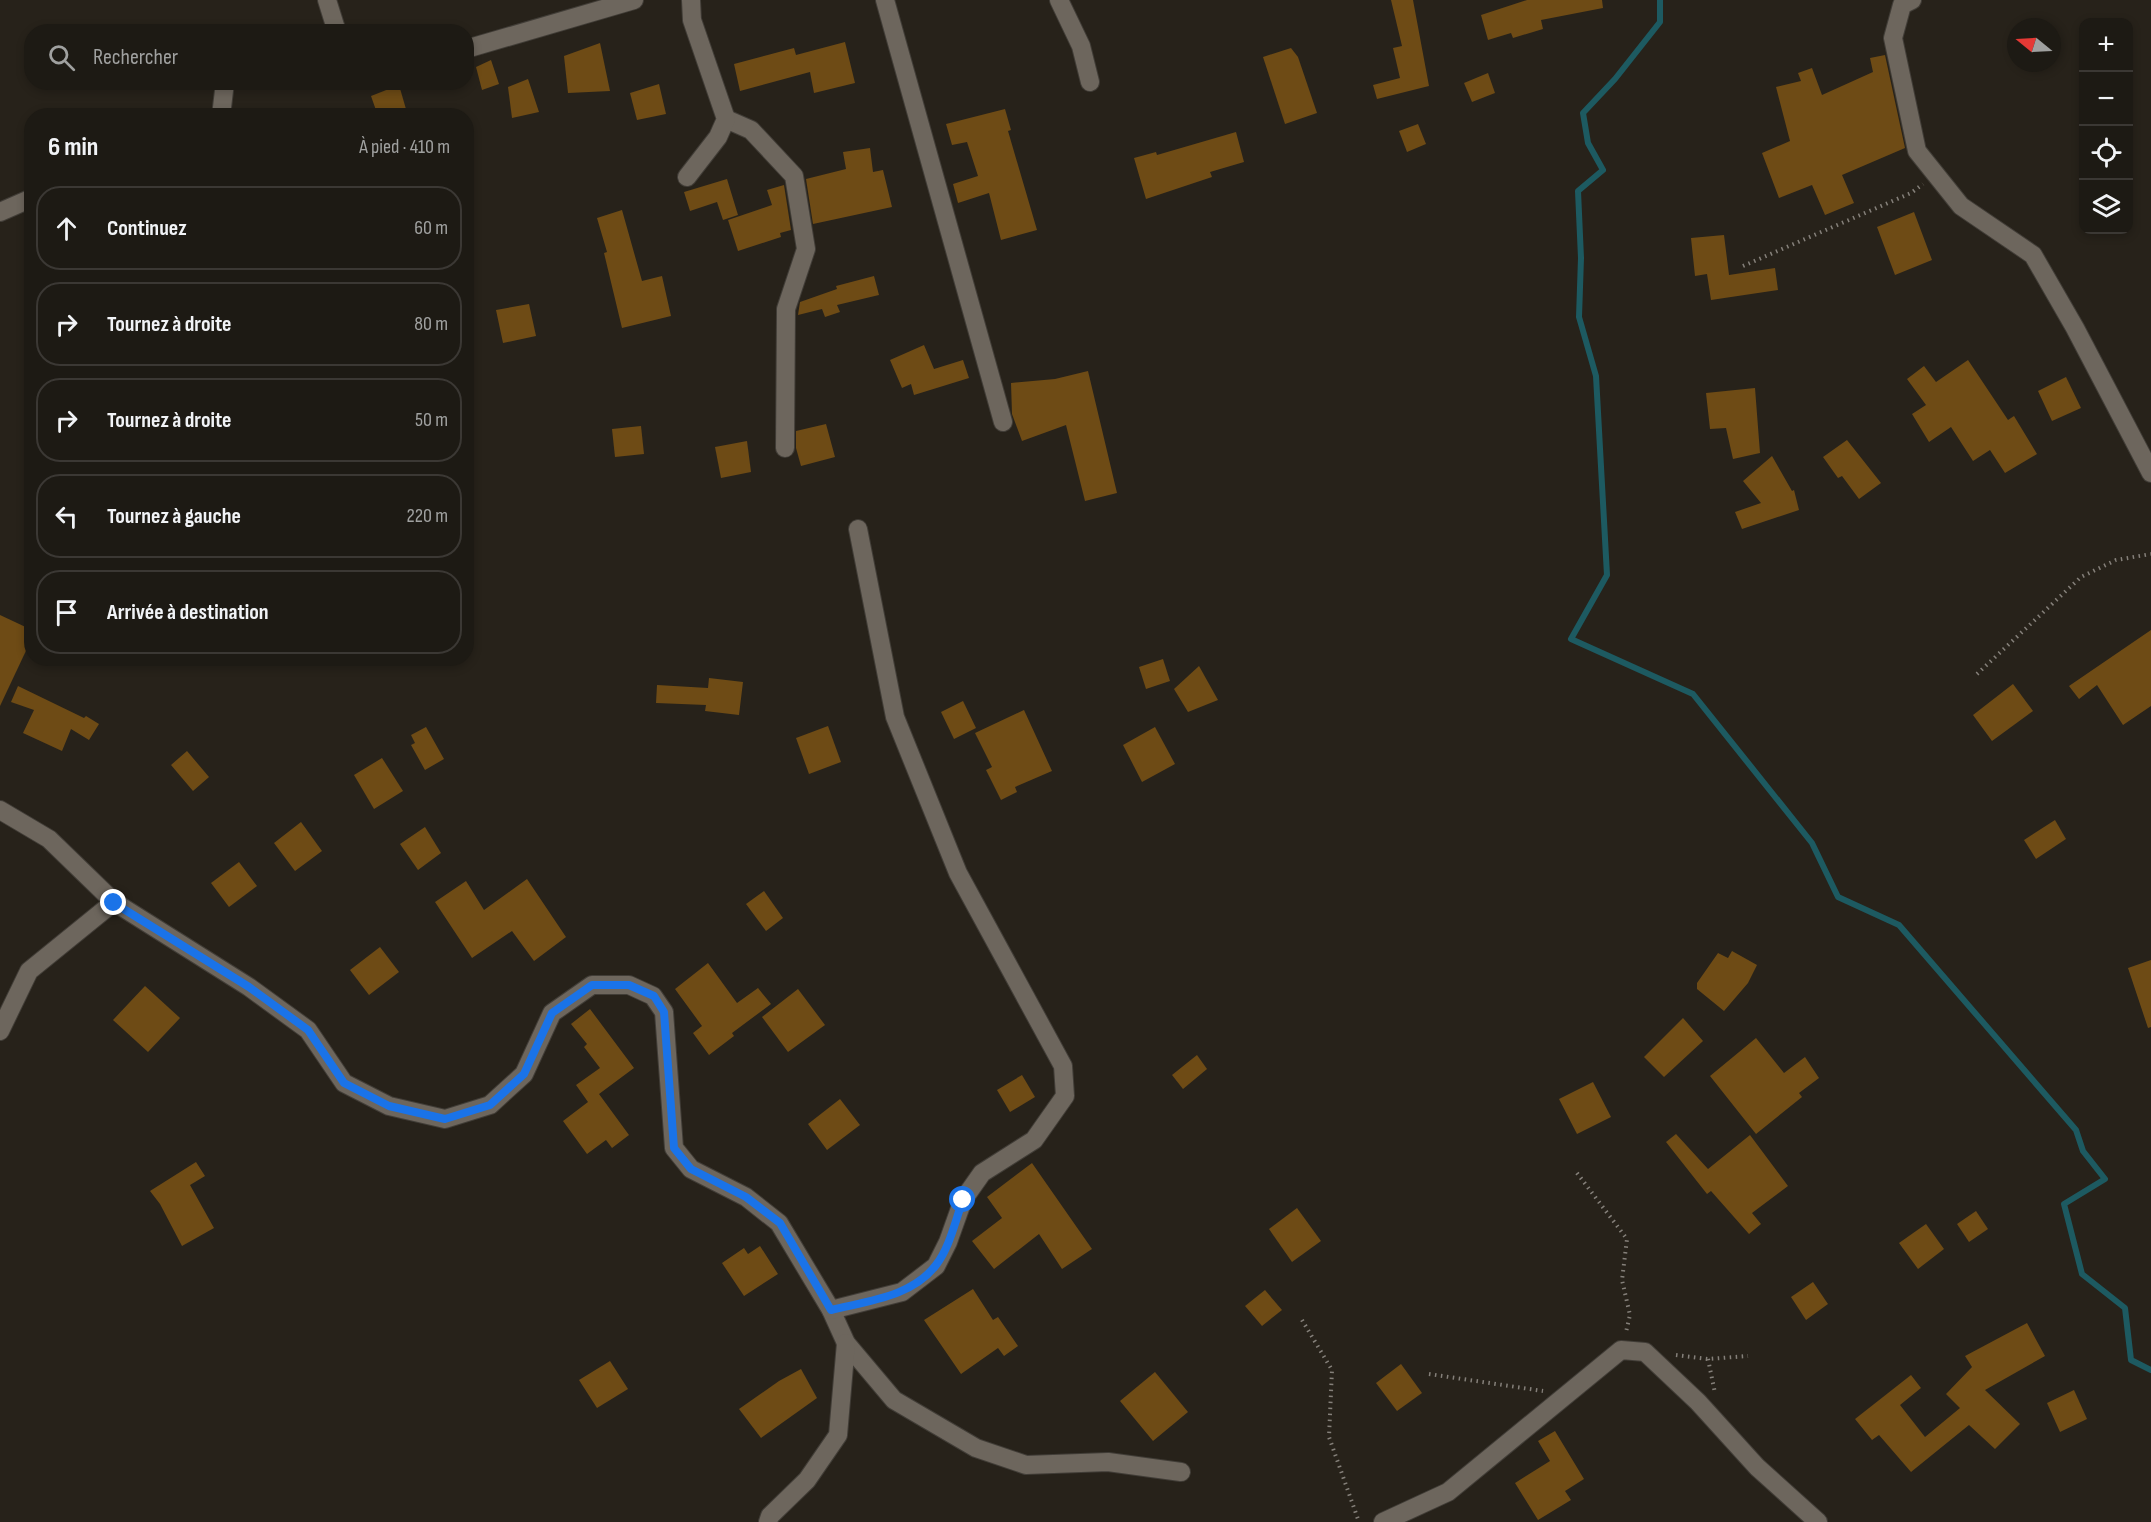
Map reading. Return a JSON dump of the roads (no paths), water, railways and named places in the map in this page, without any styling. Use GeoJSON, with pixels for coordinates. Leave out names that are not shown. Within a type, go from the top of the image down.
{"type":"FeatureCollection","features":[{"type":"Feature","properties":{"kind":"street"},"geometry":{"type":"LineString","coordinates":[[327,0],[335,24]]}},
{"type":"Feature","properties":{"kind":"street"},"geometry":{"type":"LineString","coordinates":[[474,47],[634,0]]}},
{"type":"Feature","properties":{"kind":"street"},"geometry":{"type":"LineString","coordinates":[[687,177],[718,137],[726,119],[692,20],[691,0]]}},
{"type":"Feature","properties":{"kind":"street"},"geometry":{"type":"LineString","coordinates":[[885,0],[1003,422]]}},
{"type":"Feature","properties":{"kind":"street"},"geometry":{"type":"LineString","coordinates":[[1059,0],[1081,46],[1090,82]]}},
{"type":"Feature","properties":{"kind":"street"},"geometry":{"type":"LineString","coordinates":[[1912,0],[1902,5],[1893,38],[1917,151],[1961,206],[2033,255],[2075,328],[2151,474]]}},
{"type":"Feature","properties":{"kind":"street"},"geometry":{"type":"LineString","coordinates":[[222,108],[224,90]]}},
{"type":"Feature","properties":{"kind":"street"},"geometry":{"type":"LineString","coordinates":[[726,119],[751,130],[794,176],[806,249],[786,309],[784,448]]}},
{"type":"Feature","properties":{"kind":"street"},"geometry":{"type":"LineString","coordinates":[[0,212],[24,202]]}},
{"type":"Feature","properties":{"kind":"street"},"geometry":{"type":"LineString","coordinates":[[831,1310],[902,1292],[936,1266],[948,1242],[963,1200],[982,1173],[1034,1140],[1065,1096],[1066,1080],[1063,1066],[958,873],[895,717],[858,529]]}},
{"type":"Feature","properties":{"kind":"street"},"geometry":{"type":"LineString","coordinates":[[0,810],[49,839],[114,903],[249,987],[308,1030],[344,1083],[389,1106],[445,1119],[490,1105],[524,1074],[552,1013],[592,985],[629,985],[654,996],[664,1012],[674,1148],[691,1169],[746,1197],[780,1223],[831,1310],[846,1343],[894,1400],[976,1448],[1026,1465],[1108,1462],[1181,1472]]}},
{"type":"Feature","properties":{"kind":"street"},"geometry":{"type":"LineString","coordinates":[[0,1031],[29,971],[114,903]]}},
{"type":"Feature","properties":{"kind":"street"},"geometry":{"type":"LineString","coordinates":[[768,1522],[770,1516],[807,1480],[838,1435],[846,1343]]}},
{"type":"Feature","properties":{"kind":"street"},"geometry":{"type":"LineString","coordinates":[[1383,1522],[1448,1492],[1621,1350],[1646,1352],[1698,1402],[1757,1467],[1818,1522]]}},
{"type":"Feature","properties":{"kind":"waterway"},"geometry":{"type":"LineString","coordinates":[[1660,0],[1660,22],[1615,79],[1583,113],[1588,143],[1603,170],[1578,191],[1581,258],[1579,317],[1596,376],[1607,575],[1571,639],[1693,694],[1812,843],[1838,897],[1899,925],[2076,1130],[2083,1151],[2105,1179],[2064,1204],[2082,1274],[2125,1308],[2131,1360],[2151,1370]]}}]}
